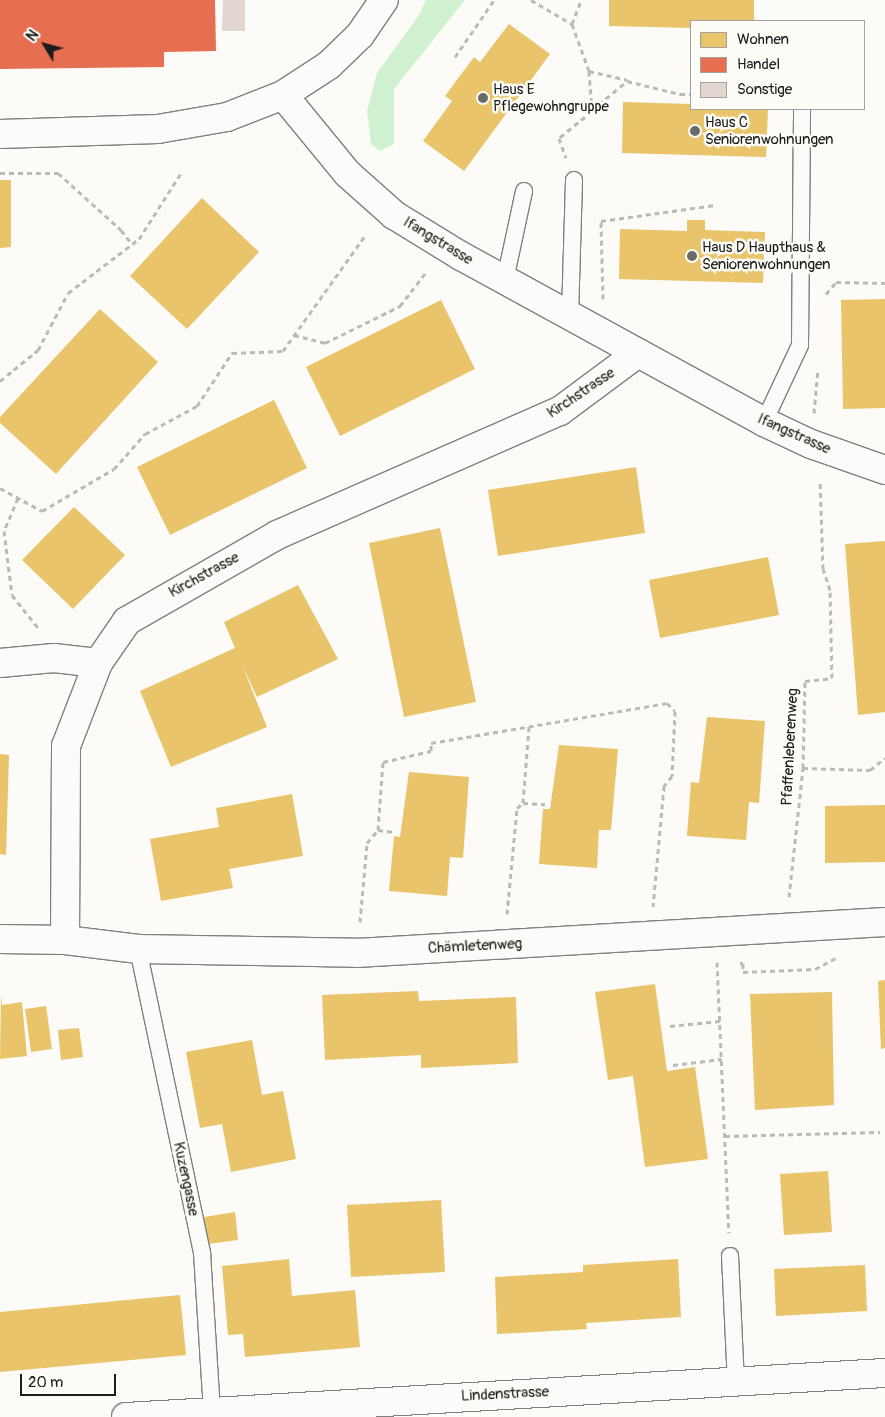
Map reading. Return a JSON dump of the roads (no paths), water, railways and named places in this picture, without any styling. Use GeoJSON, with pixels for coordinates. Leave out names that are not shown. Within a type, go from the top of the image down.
{"type":"FeatureCollection","features":[{"type":"Feature","properties":{"kind":"street"},"geometry":{"type":"LineString","coordinates":[[0,134],[158,129],[227,117],[283,95],[329,65],[360,35],[384,0]]}},
{"type":"Feature","properties":{"kind":"street","name":"Ifangstrasse"},"geometry":{"type":"LineString","coordinates":[[283,95],[348,174],[394,215],[505,280],[764,422],[811,444],[885,470]]}},
{"type":"Feature","properties":{"kind":"street","name":"Kirchstrasse"},"geometry":{"type":"LineString","coordinates":[[65,940],[66,746],[98,662],[127,620],[277,535],[560,411],[638,354]]}},
{"type":"Feature","properties":{"kind":"street"},"geometry":{"type":"LineString","coordinates":[[0,663],[54,658],[98,662]]}},
{"type":"Feature","properties":{"kind":"street","name":"Chämletenweg"},"geometry":{"type":"LineString","coordinates":[[65,940],[138,950],[358,953],[885,922]]}},
{"type":"Feature","properties":{"kind":"street"},"geometry":{"type":"LineString","coordinates":[[0,939],[65,940]]}},
{"type":"Feature","properties":{"kind":"street","name":"Lindenstrasse"},"geometry":{"type":"LineString","coordinates":[[126,1417],[885,1373]]}},
{"type":"Feature","properties":{"kind":"lane"},"geometry":{"type":"LineString","coordinates":[[764,422],[800,345],[802,110]]}},
{"type":"Feature","properties":{"kind":"lane"},"geometry":{"type":"LineString","coordinates":[[570,316],[574,180]]}},
{"type":"Feature","properties":{"kind":"lane"},"geometry":{"type":"LineString","coordinates":[[505,280],[524,191]]}},
{"type":"Feature","properties":{"kind":"lane","name":"Kuzengasse"},"geometry":{"type":"LineString","coordinates":[[138,950],[202,1253],[195,1414]]}},
{"type":"Feature","properties":{"kind":"lane"},"geometry":{"type":"LineString","coordinates":[[730,1256],[736,1381]]}},
{"type":"Feature","properties":{"kind":"place","name":"Haus E Pflegewohngruppe"},"geometry":{"type":"Point","coordinates":[483,98]}},
{"type":"Feature","properties":{"kind":"place","name":"Haus C Seniorenwohnungen"},"geometry":{"type":"Point","coordinates":[695,131]}},
{"type":"Feature","properties":{"kind":"place","name":"Haus D Haupthaus & Seniorenwohnungen"},"geometry":{"type":"Point","coordinates":[692,256]}}]}
